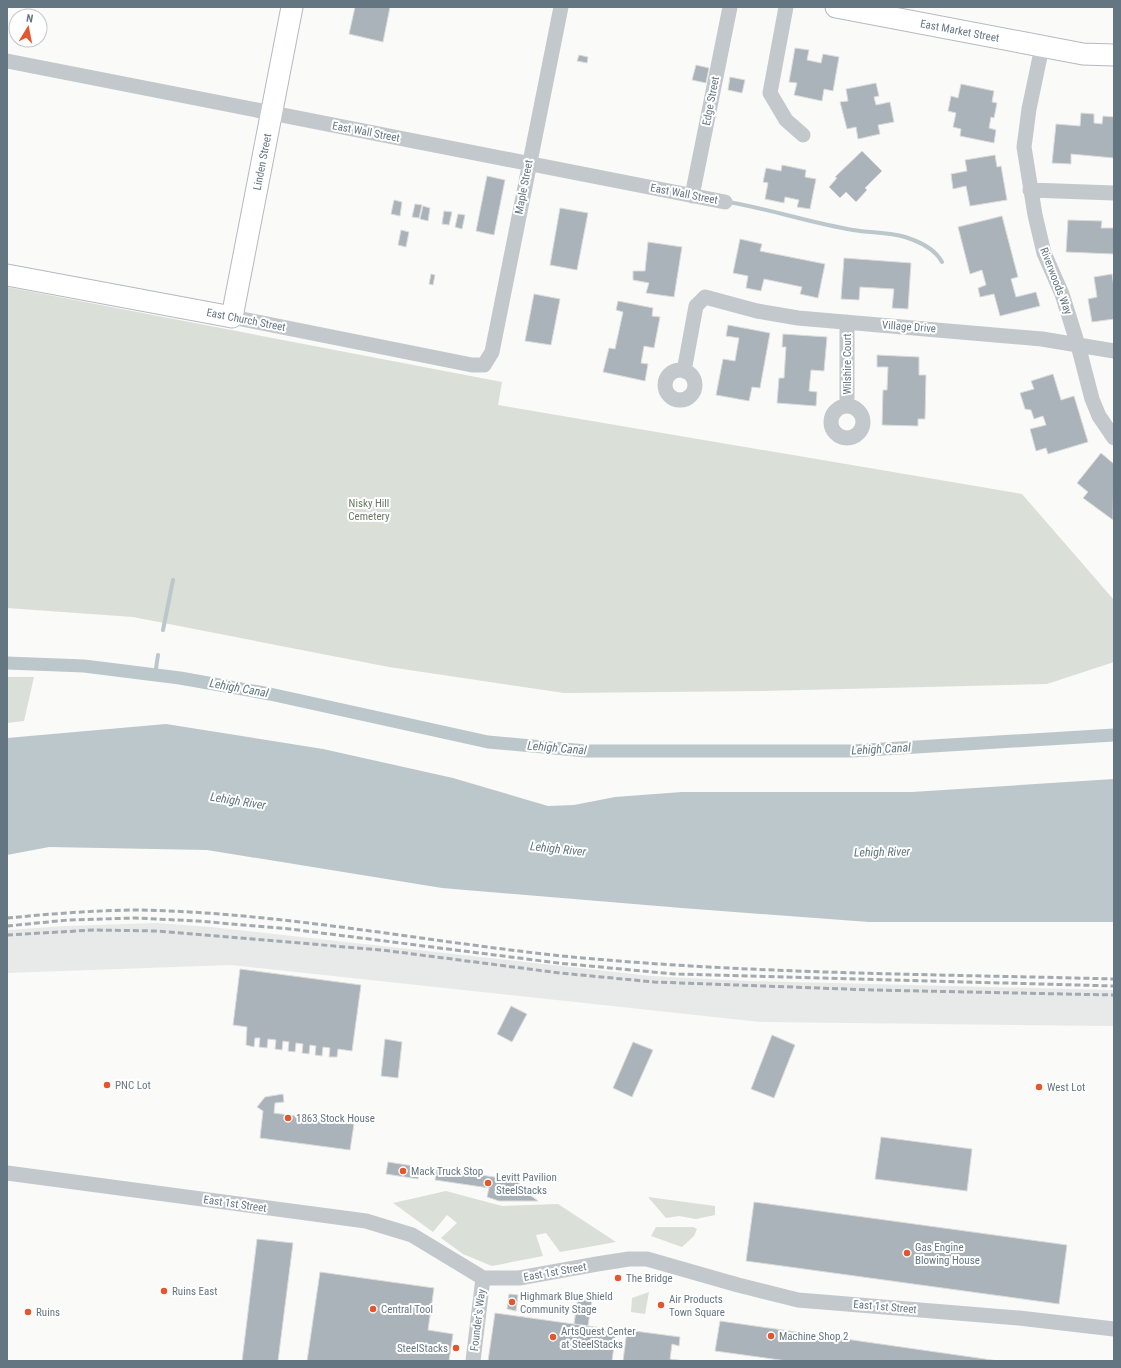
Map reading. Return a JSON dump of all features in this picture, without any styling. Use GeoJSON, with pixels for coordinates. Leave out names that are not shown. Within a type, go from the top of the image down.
{"type":"FeatureCollection","features":[{"type":"Feature","properties":{"kind":"street","name":"Linden Street"},"geometry":{"type":"LineString","coordinates":[[232,317],[292,7]]}},
{"type":"Feature","properties":{"kind":"street","name":"Maple Street"},"geometry":{"type":"LineString","coordinates":[[484,365],[492,352],[529,163],[562,7]]}},
{"type":"Feature","properties":{"kind":"street","name":"Edge Street"},"geometry":{"type":"LineString","coordinates":[[692,196],[730,7]]}},
{"type":"Feature","properties":{"kind":"street"},"geometry":{"type":"LineString","coordinates":[[786,7],[770,93],[786,120],[803,135]]}},
{"type":"Feature","properties":{"kind":"street","name":"East Market Street"},"geometry":{"type":"LineString","coordinates":[[836,7],[896,13],[1042,47],[1083,54],[1114,55]]}},
{"type":"Feature","properties":{"kind":"street","name":"Riverwoods Way"},"geometry":{"type":"LineString","coordinates":[[1042,47],[1029,109],[1024,147],[1030,190],[1044,253],[1062,294],[1078,345],[1092,399],[1099,416],[1114,438]]}},
{"type":"Feature","properties":{"kind":"street","name":"East Market Street"},"geometry":{"type":"LineString","coordinates":[[1083,54],[1114,67]]}},
{"type":"Feature","properties":{"kind":"street","name":"East Wall Street"},"geometry":{"type":"LineString","coordinates":[[7,61],[725,202]]}},
{"type":"Feature","properties":{"kind":"street"},"geometry":{"type":"LineString","coordinates":[[1030,190],[1114,193]]}},
{"type":"Feature","properties":{"kind":"street","name":"East Church Street"},"geometry":{"type":"LineString","coordinates":[[7,275],[232,317],[359,344],[472,365],[484,365]]}},
{"type":"Feature","properties":{"kind":"street","name":"Village Drive"},"geometry":{"type":"LineString","coordinates":[[684,370],[696,306],[705,297],[757,311],[798,318],[1035,338],[1114,351]]}},
{"type":"Feature","properties":{"kind":"street","name":"Wilshire Court"},"geometry":{"type":"LineString","coordinates":[[847,322],[847,406]]}},
{"type":"Feature","properties":{"kind":"street","name":"East 1st Street"},"geometry":{"type":"LineString","coordinates":[[7,1173],[366,1221],[412,1235],[487,1279],[519,1278],[629,1259],[647,1259],[738,1285],[798,1300],[1020,1318],[1114,1329]]}},
{"type":"Feature","properties":{"kind":"street"},"geometry":{"type":"LineString","coordinates":[[483,1361],[487,1279]]}},
{"type":"Feature","properties":{"kind":"street","name":"Founder's Way"},"geometry":{"type":"LineString","coordinates":[[472,1361],[487,1279]]}},
{"type":"Feature","properties":{"kind":"shaded area"},"geometry":{"type":"Polygon","coordinates":[[[157,923],[211,927],[651,976],[748,981],[1114,990],[1114,1026],[760,1022],[231,965],[7,973],[7,930],[65,926],[157,923]]]}},
{"type":"Feature","properties":{"kind":"green space","name":"Nisky Hill Cemetery"},"geometry":{"type":"Polygon","coordinates":[[[7,287],[502,382],[498,405],[1022,494],[1114,600],[1114,662],[1047,684],[762,691],[564,693],[389,667],[133,617],[7,608],[7,287]]]}},
{"type":"Feature","properties":{"kind":"green space"},"geometry":{"type":"Polygon","coordinates":[[[7,677],[34,677],[24,721],[7,723],[7,677]]]}},
{"type":"Feature","properties":{"kind":"green space"},"geometry":{"type":"Polygon","coordinates":[[[446,1191],[502,1206],[558,1204],[616,1242],[560,1252],[546,1233],[536,1235],[543,1256],[492,1266],[463,1254],[441,1238],[457,1223],[447,1215],[433,1232],[393,1203],[446,1191]]]}},
{"type":"Feature","properties":{"kind":"green space"},"geometry":{"type":"Polygon","coordinates":[[[648,1197],[715,1206],[715,1215],[696,1219],[679,1216],[666,1218],[648,1197]]]}},
{"type":"Feature","properties":{"kind":"green space"},"geometry":{"type":"Polygon","coordinates":[[[656,1227],[693,1227],[697,1229],[694,1236],[682,1247],[651,1236],[656,1227]]]}},
{"type":"Feature","properties":{"kind":"green space"},"geometry":{"type":"Polygon","coordinates":[[[649,1292],[645,1314],[631,1312],[632,1298],[649,1292]]]}},
{"type":"Feature","properties":{"kind":"water","name":"Lehigh River"},"geometry":{"type":"Polygon","coordinates":[[[166,724],[323,749],[453,778],[548,806],[574,805],[615,797],[682,792],[912,792],[1114,779],[1114,922],[869,922],[682,908],[442,888],[207,850],[49,847],[7,855],[7,738],[166,724]]]}},
{"type":"Feature","properties":{"kind":"building"},"geometry":{"type":"Polygon","coordinates":[[[355,7],[390,7],[383,42],[349,34],[355,7]]]}},
{"type":"Feature","properties":{"kind":"building"},"geometry":{"type":"Polygon","coordinates":[[[795,48],[809,50],[807,60],[821,63],[823,54],[839,57],[833,91],[824,89],[822,101],[794,95],[797,83],[789,82],[795,48]]]}},
{"type":"Feature","properties":{"kind":"building"},"geometry":{"type":"Polygon","coordinates":[[[579,55],[588,57],[587,63],[577,61],[579,55]]]}},
{"type":"Feature","properties":{"kind":"building"},"geometry":{"type":"Polygon","coordinates":[[[696,65],[709,68],[706,83],[692,80],[696,65]]]}},
{"type":"Feature","properties":{"kind":"building"},"geometry":{"type":"Polygon","coordinates":[[[730,77],[745,80],[742,93],[728,90],[730,77]]]}},
{"type":"Feature","properties":{"kind":"building"},"geometry":{"type":"Polygon","coordinates":[[[876,83],[879,96],[874,97],[876,105],[890,102],[894,122],[878,125],[880,134],[858,139],[856,127],[847,129],[840,102],[848,101],[846,89],[876,83]]]}},
{"type":"Feature","properties":{"kind":"building"},"geometry":{"type":"Polygon","coordinates":[[[961,84],[994,91],[992,102],[997,103],[994,118],[991,117],[989,128],[996,130],[994,143],[960,136],[961,129],[953,127],[956,113],[948,111],[951,96],[958,98],[961,84]]]}},
{"type":"Feature","properties":{"kind":"building"},"geometry":{"type":"Polygon","coordinates":[[[1081,113],[1094,114],[1094,123],[1102,124],[1103,116],[1114,117],[1114,158],[1071,154],[1071,164],[1052,163],[1056,124],[1080,126],[1081,113]]]}},
{"type":"Feature","properties":{"kind":"building"},"geometry":{"type":"Polygon","coordinates":[[[862,151],[882,171],[865,188],[867,190],[856,202],[846,192],[840,198],[829,187],[837,178],[835,177],[862,151]]]}},
{"type":"Feature","properties":{"kind":"building"},"geometry":{"type":"Polygon","coordinates":[[[995,155],[997,167],[1001,166],[1007,200],[970,206],[966,186],[953,189],[951,174],[967,171],[965,160],[995,155]]]}},
{"type":"Feature","properties":{"kind":"building"},"geometry":{"type":"Polygon","coordinates":[[[782,165],[806,170],[805,177],[816,179],[810,209],[797,207],[799,200],[785,197],[784,203],[765,199],[768,183],[763,182],[766,168],[781,171],[782,165]]]}},
{"type":"Feature","properties":{"kind":"building"},"geometry":{"type":"Polygon","coordinates":[[[487,176],[505,180],[494,235],[476,231],[487,176]]]}},
{"type":"Feature","properties":{"kind":"building"},"geometry":{"type":"Polygon","coordinates":[[[394,200],[402,202],[400,216],[391,214],[394,200]]]}},
{"type":"Feature","properties":{"kind":"building"},"geometry":{"type":"Polygon","coordinates":[[[415,204],[422,205],[419,218],[412,217],[415,204]]]}},
{"type":"Feature","properties":{"kind":"building"},"geometry":{"type":"Polygon","coordinates":[[[423,206],[430,208],[428,221],[420,219],[423,206]]]}},
{"type":"Feature","properties":{"kind":"building"},"geometry":{"type":"Polygon","coordinates":[[[560,208],[588,213],[577,270],[550,265],[560,208]]]}},
{"type":"Feature","properties":{"kind":"building"},"geometry":{"type":"Polygon","coordinates":[[[444,211],[452,212],[449,225],[442,224],[444,211]]]}},
{"type":"Feature","properties":{"kind":"building"},"geometry":{"type":"Polygon","coordinates":[[[458,214],[465,215],[462,229],[455,227],[458,214]]]}},
{"type":"Feature","properties":{"kind":"building"},"geometry":{"type":"Polygon","coordinates":[[[1002,216],[1018,277],[1011,279],[1016,297],[1036,292],[1040,306],[1000,316],[994,294],[980,297],[978,288],[986,285],[982,270],[970,274],[958,227],[1002,216]]]}},
{"type":"Feature","properties":{"kind":"building"},"geometry":{"type":"Polygon","coordinates":[[[1068,220],[1102,221],[1101,228],[1114,228],[1114,254],[1066,252],[1068,220]]]}},
{"type":"Feature","properties":{"kind":"building"},"geometry":{"type":"Polygon","coordinates":[[[401,230],[409,232],[406,247],[398,245],[401,230]]]}},
{"type":"Feature","properties":{"kind":"building"},"geometry":{"type":"Polygon","coordinates":[[[740,239],[762,244],[760,251],[825,264],[818,298],[800,294],[802,287],[764,279],[761,291],[746,288],[748,276],[733,273],[740,239]]]}},
{"type":"Feature","properties":{"kind":"building"},"geometry":{"type":"Polygon","coordinates":[[[648,242],[682,247],[674,297],[646,293],[649,283],[633,280],[633,271],[645,271],[648,242]]]}},
{"type":"Feature","properties":{"kind":"building"},"geometry":{"type":"Polygon","coordinates":[[[844,258],[911,263],[908,309],[892,308],[894,289],[860,287],[859,300],[841,299],[844,258]]]}},
{"type":"Feature","properties":{"kind":"building"},"geometry":{"type":"Polygon","coordinates":[[[431,274],[435,275],[433,285],[429,284],[431,274]]]}},
{"type":"Feature","properties":{"kind":"building"},"geometry":{"type":"Polygon","coordinates":[[[1112,274],[1114,287],[1114,319],[1092,322],[1088,299],[1097,297],[1094,277],[1112,274]]]}},
{"type":"Feature","properties":{"kind":"building"},"geometry":{"type":"Polygon","coordinates":[[[534,294],[560,299],[551,345],[525,341],[534,294]]]}},
{"type":"Feature","properties":{"kind":"building"},"geometry":{"type":"Polygon","coordinates":[[[618,301],[653,308],[652,316],[660,317],[654,348],[644,346],[641,363],[648,364],[645,381],[603,372],[609,348],[615,349],[623,312],[616,310],[618,301]]]}},
{"type":"Feature","properties":{"kind":"building"},"geometry":{"type":"Polygon","coordinates":[[[728,325],[770,333],[760,388],[752,387],[749,401],[716,395],[723,359],[735,361],[739,338],[726,336],[728,325]]]}},
{"type":"Feature","properties":{"kind":"building"},"geometry":{"type":"Polygon","coordinates":[[[783,334],[827,337],[824,371],[811,370],[809,391],[817,392],[816,406],[777,403],[779,378],[784,378],[786,347],[782,347],[783,334]]]}},
{"type":"Feature","properties":{"kind":"building"},"geometry":{"type":"Polygon","coordinates":[[[877,355],[919,357],[919,375],[926,375],[925,419],[918,419],[918,426],[882,425],[883,390],[887,390],[888,367],[877,367],[877,355]]]}},
{"type":"Feature","properties":{"kind":"building"},"geometry":{"type":"Polygon","coordinates":[[[1053,374],[1061,400],[1074,396],[1088,442],[1048,454],[1046,448],[1036,451],[1030,429],[1046,425],[1043,416],[1034,419],[1031,410],[1025,409],[1020,393],[1034,389],[1031,381],[1053,374]]]}},
{"type":"Feature","properties":{"kind":"building"},"geometry":{"type":"Polygon","coordinates":[[[1101,453],[1114,464],[1113,520],[1083,498],[1088,492],[1077,483],[1101,453]]]}},
{"type":"Feature","properties":{"kind":"building"},"geometry":{"type":"Polygon","coordinates":[[[240,969],[361,985],[352,1051],[338,1049],[337,1057],[329,1057],[330,1048],[323,1047],[322,1056],[315,1055],[316,1046],[310,1045],[309,1054],[302,1053],[303,1044],[296,1043],[295,1052],[288,1051],[289,1042],[283,1041],[282,1050],[275,1049],[276,1040],[268,1039],[267,1048],[259,1047],[260,1038],[255,1038],[254,1047],[246,1045],[247,1027],[233,1025],[240,969]]]}},
{"type":"Feature","properties":{"kind":"building"},"geometry":{"type":"Polygon","coordinates":[[[511,1006],[527,1014],[512,1042],[497,1034],[511,1006]]]}},
{"type":"Feature","properties":{"kind":"building"},"geometry":{"type":"Polygon","coordinates":[[[772,1035],[795,1045],[774,1098],[751,1089],[772,1035]]]}},
{"type":"Feature","properties":{"kind":"building"},"geometry":{"type":"Polygon","coordinates":[[[385,1039],[402,1042],[398,1078],[381,1076],[385,1039]]]}},
{"type":"Feature","properties":{"kind":"building"},"geometry":{"type":"Polygon","coordinates":[[[633,1042],[653,1050],[632,1097],[613,1088],[633,1042]]]}},
{"type":"Feature","properties":{"kind":"building","name":"1863 Stock House"},"geometry":{"type":"Polygon","coordinates":[[[283,1094],[284,1102],[275,1103],[274,1113],[354,1124],[350,1150],[260,1138],[263,1111],[257,1107],[265,1097],[283,1094]]]}},
{"type":"Feature","properties":{"kind":"building"},"geometry":{"type":"Polygon","coordinates":[[[881,1137],[972,1149],[967,1191],[875,1179],[881,1137]]]}},
{"type":"Feature","properties":{"kind":"building","name":"Mack Truck Stop"},"geometry":{"type":"Polygon","coordinates":[[[388,1162],[420,1167],[418,1179],[386,1174],[388,1162]]]}},
{"type":"Feature","properties":{"kind":"building","name":"Levitt Pavilion SteelStacks"},"geometry":{"type":"Polygon","coordinates":[[[437,1168],[519,1181],[519,1185],[538,1201],[499,1201],[487,1197],[489,1188],[435,1180],[437,1168]]]}},
{"type":"Feature","properties":{"kind":"building","name":"Gas Engine Blowing House"},"geometry":{"type":"Polygon","coordinates":[[[754,1202],[1067,1245],[1059,1304],[746,1261],[754,1202]]]}},
{"type":"Feature","properties":{"kind":"building"},"geometry":{"type":"Polygon","coordinates":[[[257,1239],[293,1243],[278,1361],[242,1361],[257,1239]]]}},
{"type":"Feature","properties":{"kind":"building","name":"Central Tool"},"geometry":{"type":"Polygon","coordinates":[[[320,1272],[434,1288],[428,1330],[453,1334],[449,1361],[307,1361],[320,1272]]]}},
{"type":"Feature","properties":{"kind":"building","name":"Highmark Blue Shield Community Stage"},"geometry":{"type":"Polygon","coordinates":[[[509,1294],[518,1295],[516,1311],[507,1309],[509,1294]]]}},
{"type":"Feature","properties":{"kind":"building"},"geometry":{"type":"Polygon","coordinates":[[[578,1297],[592,1299],[588,1326],[574,1324],[578,1297]]]}},
{"type":"Feature","properties":{"kind":"building","name":"ArtsQuest Center at SteelStacks"},"geometry":{"type":"Polygon","coordinates":[[[495,1313],[616,1330],[612,1361],[488,1361],[495,1313]]]}},
{"type":"Feature","properties":{"kind":"building","name":"Machine Shop 2"},"geometry":{"type":"Polygon","coordinates":[[[720,1321],[999,1361],[787,1361],[715,1351],[720,1321]]]}},
{"type":"Feature","properties":{"kind":"building"},"geometry":{"type":"Polygon","coordinates":[[[627,1330],[680,1337],[679,1346],[672,1344],[670,1359],[685,1361],[623,1361],[627,1330]]]}},
{"type":"Feature","properties":{"kind":"waterway"},"geometry":{"type":"LineString","coordinates":[[728,202],[837,227],[905,237],[921,243],[931,249],[942,262]]}},
{"type":"Feature","properties":{"kind":"waterway"},"geometry":{"type":"LineString","coordinates":[[163,630],[173,580]]}},
{"type":"Feature","properties":{"kind":"waterway"},"geometry":{"type":"LineString","coordinates":[[155,675],[158,655]]}},
{"type":"Feature","properties":{"kind":"waterway","name":"Lehigh Canal"},"geometry":{"type":"LineString","coordinates":[[7,663],[84,666],[180,678],[270,694],[488,742],[586,751],[851,751],[1114,735]]}},
{"type":"Feature","properties":{"kind":"railway"},"geometry":{"type":"LineString","coordinates":[[7,918],[107,911],[141,910],[194,912],[247,916],[352,928],[509,950],[631,962],[769,970],[1114,979]]}},
{"type":"Feature","properties":{"kind":"railway"},"geometry":{"type":"LineString","coordinates":[[7,926],[68,920],[135,918],[198,921],[290,929],[558,963],[674,974],[1114,986]]}},
{"type":"Feature","properties":{"kind":"railway"},"geometry":{"type":"LineString","coordinates":[[7,935],[94,930],[157,931],[382,950],[560,973],[654,982],[873,990],[1114,995]]}},
{"type":"Feature","properties":{"kind":"place","name":"PNC Lot"},"geometry":{"type":"Point","coordinates":[107,1085]}},
{"type":"Feature","properties":{"kind":"place","name":"West Lot"},"geometry":{"type":"Point","coordinates":[1039,1087]}},
{"type":"Feature","properties":{"kind":"place","name":"1863 Stock House"},"geometry":{"type":"Point","coordinates":[288,1118]}},
{"type":"Feature","properties":{"kind":"place","name":"Mack Truck Stop"},"geometry":{"type":"Point","coordinates":[403,1171]}},
{"type":"Feature","properties":{"kind":"place","name":"Levitt Pavilion SteelStacks"},"geometry":{"type":"Point","coordinates":[488,1183]}},
{"type":"Feature","properties":{"kind":"place","name":"Gas Engine Blowing House"},"geometry":{"type":"Point","coordinates":[907,1253]}},
{"type":"Feature","properties":{"kind":"place","name":"The Bridge"},"geometry":{"type":"Point","coordinates":[618,1278]}},
{"type":"Feature","properties":{"kind":"place","name":"Ruins East"},"geometry":{"type":"Point","coordinates":[164,1291]}},
{"type":"Feature","properties":{"kind":"place","name":"Highmark Blue Shield Community Stage"},"geometry":{"type":"Point","coordinates":[512,1302]}},
{"type":"Feature","properties":{"kind":"place","name":"Air Products Town Square"},"geometry":{"type":"Point","coordinates":[661,1305]}},
{"type":"Feature","properties":{"kind":"place","name":"Central Tool"},"geometry":{"type":"Point","coordinates":[373,1309]}},
{"type":"Feature","properties":{"kind":"place","name":"Ruins"},"geometry":{"type":"Point","coordinates":[28,1312]}},
{"type":"Feature","properties":{"kind":"place","name":"Machine Shop 2"},"geometry":{"type":"Point","coordinates":[771,1336]}},
{"type":"Feature","properties":{"kind":"place","name":"ArtsQuest Center at SteelStacks"},"geometry":{"type":"Point","coordinates":[553,1337]}},
{"type":"Feature","properties":{"kind":"place","name":"SteelStacks"},"geometry":{"type":"Point","coordinates":[456,1348]}}]}
